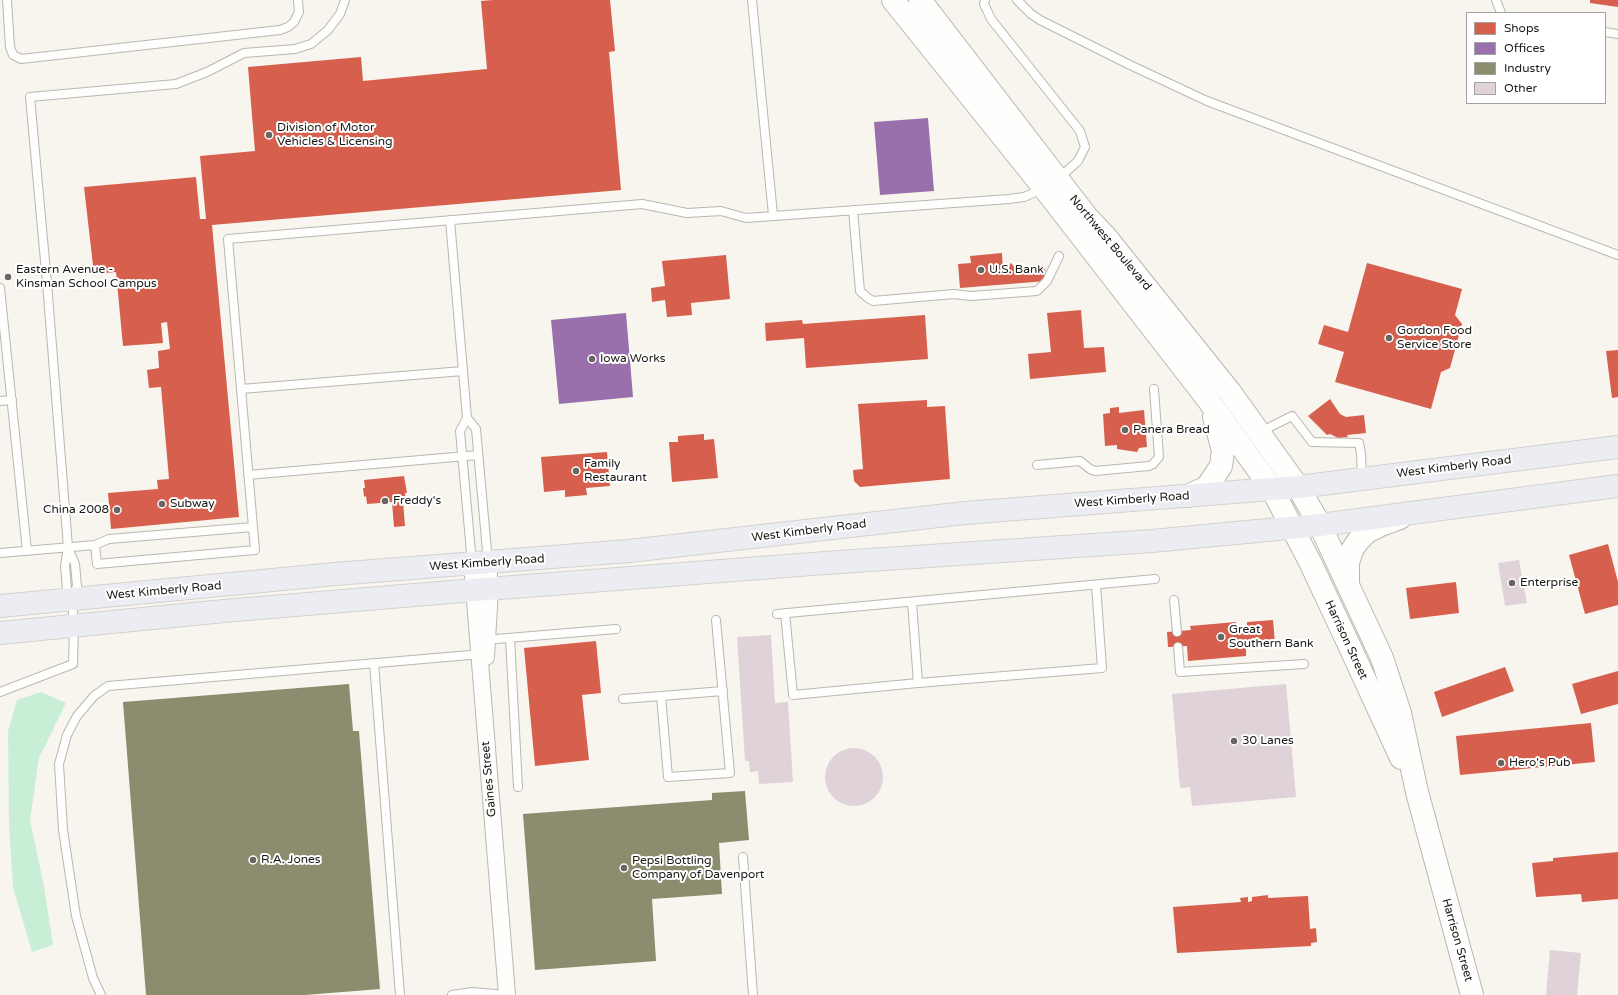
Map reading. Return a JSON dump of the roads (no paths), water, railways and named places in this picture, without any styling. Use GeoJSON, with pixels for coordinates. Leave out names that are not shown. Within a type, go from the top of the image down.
{"type":"FeatureCollection","features":[{"type":"Feature","properties":{"kind":"main road"},"geometry":{"type":"LineString","coordinates":[[893,0],[1051,184]]}},
{"type":"Feature","properties":{"kind":"main road","name":"Northwest Boulevard"},"geometry":{"type":"LineString","coordinates":[[920,0],[1272,489]]}},
{"type":"Feature","properties":{"kind":"main road","name":"Northwest Boulevard"},"geometry":{"type":"LineString","coordinates":[[1051,184],[1087,217],[1106,237],[1169,314],[1230,392],[1298,487]]}},
{"type":"Feature","properties":{"kind":"main road"},"geometry":{"type":"LineString","coordinates":[[1188,496],[1206,487],[1219,472],[1223,459],[1221,438],[1209,401]]}},
{"type":"Feature","properties":{"kind":"main road","name":"West Kimberly Road"},"geometry":{"type":"LineString","coordinates":[[0,606],[335,574],[629,551],[965,513],[1298,487],[1618,447]]}},
{"type":"Feature","properties":{"kind":"main road","name":"West Kimberly Road"},"geometry":{"type":"LineString","coordinates":[[0,632],[224,611],[482,590],[825,563],[1152,541],[1320,526],[1618,486]]}},
{"type":"Feature","properties":{"kind":"main road","name":"Harrison Street"},"geometry":{"type":"LineString","coordinates":[[1298,487],[1320,526],[1382,658],[1398,706],[1417,792],[1472,995]]}},
{"type":"Feature","properties":{"kind":"main road","name":"Harrison Street"},"geometry":{"type":"LineString","coordinates":[[1272,489],[1352,650],[1417,792]]}},
{"type":"Feature","properties":{"kind":"main road"},"geometry":{"type":"LineString","coordinates":[[1348,585],[1348,563],[1352,550],[1358,541],[1367,532],[1381,524],[1413,514]]}},
{"type":"Feature","properties":{"kind":"street","name":"Gaines Street"},"geometry":{"type":"LineString","coordinates":[[480,563],[483,647],[482,692],[507,995]]}},
{"type":"Feature","properties":{"kind":"lane"},"geometry":{"type":"LineString","coordinates":[[7,0],[10,47],[14,55],[20,59],[280,30],[288,28],[294,22],[299,12],[298,0]]}},
{"type":"Feature","properties":{"kind":"lane"},"geometry":{"type":"LineString","coordinates":[[0,692],[73,664],[74,626],[72,600],[77,586],[75,564],[68,547],[30,96],[176,84],[244,54],[295,49],[306,46],[311,44],[328,30],[340,14],[345,0]]}},
{"type":"Feature","properties":{"kind":"lane"},"geometry":{"type":"LineString","coordinates":[[752,0],[773,216]]}},
{"type":"Feature","properties":{"kind":"lane"},"geometry":{"type":"LineString","coordinates":[[95,545],[97,564],[255,550],[228,239],[642,204],[687,213],[721,211],[746,218],[1024,197],[1051,184],[1078,161],[1084,147],[1080,131],[991,19],[984,4],[985,0]]}},
{"type":"Feature","properties":{"kind":"lane"},"geometry":{"type":"LineString","coordinates":[[1017,0],[1030,14],[1040,20],[1130,65],[1207,101],[1618,255]]}},
{"type":"Feature","properties":{"kind":"lane"},"geometry":{"type":"LineString","coordinates":[[1496,0],[1501,12]]}},
{"type":"Feature","properties":{"kind":"lane"},"geometry":{"type":"LineString","coordinates":[[1606,32],[1618,34]]}},
{"type":"Feature","properties":{"kind":"lane"},"geometry":{"type":"LineString","coordinates":[[853,210],[860,291],[868,298],[873,300],[954,294],[970,296],[1037,291],[1047,281],[1059,256]]}},
{"type":"Feature","properties":{"kind":"lane"},"geometry":{"type":"LineString","coordinates":[[450,220],[468,418],[476,429],[478,455],[480,563]]}},
{"type":"Feature","properties":{"kind":"lane"},"geometry":{"type":"LineString","coordinates":[[0,288],[27,550]]}},
{"type":"Feature","properties":{"kind":"lane"},"geometry":{"type":"LineString","coordinates":[[241,389],[463,371]]}},
{"type":"Feature","properties":{"kind":"lane"},"geometry":{"type":"LineString","coordinates":[[1036,465],[1080,461],[1090,469],[1096,471],[1149,466],[1153,464],[1159,457],[1154,388]]}},
{"type":"Feature","properties":{"kind":"lane"},"geometry":{"type":"LineString","coordinates":[[0,401],[12,400]]}},
{"type":"Feature","properties":{"kind":"lane"},"geometry":{"type":"LineString","coordinates":[[1259,432],[1292,416],[1312,442],[1359,443],[1362,479]]}},
{"type":"Feature","properties":{"kind":"lane"},"geometry":{"type":"LineString","coordinates":[[468,418],[460,431],[462,456],[480,563]]}},
{"type":"Feature","properties":{"kind":"lane"},"geometry":{"type":"LineString","coordinates":[[248,475],[478,455]]}},
{"type":"Feature","properties":{"kind":"lane"},"geometry":{"type":"LineString","coordinates":[[0,553],[95,545],[109,540],[253,527]]}},
{"type":"Feature","properties":{"kind":"lane"},"geometry":{"type":"LineString","coordinates":[[1096,585],[1102,668],[793,695],[781,614],[1155,579]]}},
{"type":"Feature","properties":{"kind":"lane"},"geometry":{"type":"LineString","coordinates":[[1174,600],[1177,632]]}},
{"type":"Feature","properties":{"kind":"lane"},"geometry":{"type":"LineString","coordinates":[[912,602],[918,683]]}},
{"type":"Feature","properties":{"kind":"lane"},"geometry":{"type":"LineString","coordinates":[[661,696],[668,777],[730,773],[716,620]]}},
{"type":"Feature","properties":{"kind":"lane"},"geometry":{"type":"LineString","coordinates":[[101,995],[93,978],[76,916],[63,830],[59,764],[67,735],[77,716],[94,696],[108,686],[374,662],[483,647],[510,638],[616,629]]}},
{"type":"Feature","properties":{"kind":"lane"},"geometry":{"type":"LineString","coordinates":[[510,638],[518,787]]}},
{"type":"Feature","properties":{"kind":"lane"},"geometry":{"type":"LineString","coordinates":[[1178,647],[1180,672],[1304,664]]}},
{"type":"Feature","properties":{"kind":"lane"},"geometry":{"type":"LineString","coordinates":[[374,662],[400,995]]}},
{"type":"Feature","properties":{"kind":"lane"},"geometry":{"type":"LineString","coordinates":[[623,699],[722,691]]}},
{"type":"Feature","properties":{"kind":"lane"},"geometry":{"type":"LineString","coordinates":[[742,857],[753,995]]}},
{"type":"Feature","properties":{"kind":"lane"},"geometry":{"type":"LineString","coordinates":[[452,995],[472,992],[507,995]]}},
{"type":"Feature","properties":{"kind":"place","name":"Division of Motor Vehicles & Licensing"},"geometry":{"type":"Point","coordinates":[269,135]}},
{"type":"Feature","properties":{"kind":"place","name":"U.S. Bank"},"geometry":{"type":"Point","coordinates":[981,270]}},
{"type":"Feature","properties":{"kind":"place","name":"Eastern Avenue - Kinsman School Campus"},"geometry":{"type":"Point","coordinates":[8,277]}},
{"type":"Feature","properties":{"kind":"place","name":"Gordon Food Service Store"},"geometry":{"type":"Point","coordinates":[1389,338]}},
{"type":"Feature","properties":{"kind":"place","name":"Iowa Works"},"geometry":{"type":"Point","coordinates":[592,359]}},
{"type":"Feature","properties":{"kind":"place","name":"Panera Bread"},"geometry":{"type":"Point","coordinates":[1125,430]}},
{"type":"Feature","properties":{"kind":"place","name":"Family Restaurant"},"geometry":{"type":"Point","coordinates":[576,471]}},
{"type":"Feature","properties":{"kind":"place","name":"Freddy's"},"geometry":{"type":"Point","coordinates":[385,501]}},
{"type":"Feature","properties":{"kind":"place","name":"Subway"},"geometry":{"type":"Point","coordinates":[162,504]}},
{"type":"Feature","properties":{"kind":"place","name":"China 2008"},"geometry":{"type":"Point","coordinates":[117,510]}},
{"type":"Feature","properties":{"kind":"place","name":"Enterprise"},"geometry":{"type":"Point","coordinates":[1512,583]}},
{"type":"Feature","properties":{"kind":"place","name":"Great Southern Bank"},"geometry":{"type":"Point","coordinates":[1221,637]}},
{"type":"Feature","properties":{"kind":"place","name":"30 Lanes"},"geometry":{"type":"Point","coordinates":[1234,741]}},
{"type":"Feature","properties":{"kind":"place","name":"Hero's Pub"},"geometry":{"type":"Point","coordinates":[1501,763]}},
{"type":"Feature","properties":{"kind":"place","name":"R.A. Jones"},"geometry":{"type":"Point","coordinates":[253,860]}},
{"type":"Feature","properties":{"kind":"place","name":"Pepsi Bottling Company of Davenport"},"geometry":{"type":"Point","coordinates":[624,868]}}]}
